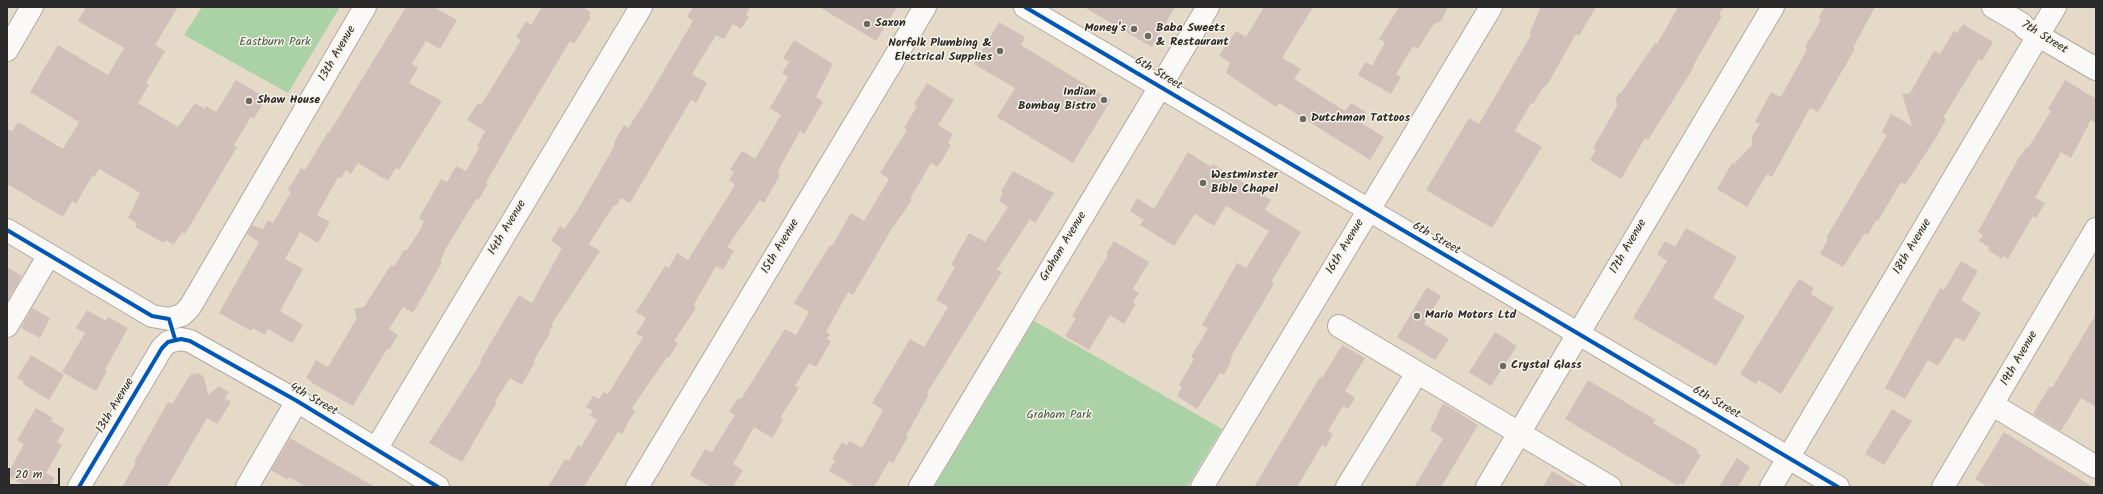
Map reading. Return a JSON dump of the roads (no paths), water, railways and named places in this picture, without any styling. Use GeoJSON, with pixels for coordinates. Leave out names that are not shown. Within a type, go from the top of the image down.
{"type":"FeatureCollection","features":[{"type":"Feature","properties":{"kind":"street"},"geometry":{"type":"LineString","coordinates":[[7,50],[32,7]]}},
{"type":"Feature","properties":{"kind":"street","name":"13th Avenue"},"geometry":{"type":"LineString","coordinates":[[79,487],[162,348],[168,342],[172,329],[190,307],[365,7]]}},
{"type":"Feature","properties":{"kind":"street","name":"14th Avenue"},"geometry":{"type":"LineString","coordinates":[[376,449],[641,7]]}},
{"type":"Feature","properties":{"kind":"street","name":"15th Avenue"},"geometry":{"type":"LineString","coordinates":[[637,487],[925,7]]}},
{"type":"Feature","properties":{"kind":"street","name":"6th Street"},"geometry":{"type":"LineString","coordinates":[[1025,7],[1368,211],[1838,487]]}},
{"type":"Feature","properties":{"kind":"street","name":"Graham Avenue"},"geometry":{"type":"LineString","coordinates":[[920,487],[1208,7]]}},
{"type":"Feature","properties":{"kind":"street","name":"16th Avenue"},"geometry":{"type":"LineString","coordinates":[[1202,487],[1491,7]]}},
{"type":"Feature","properties":{"kind":"street","name":"17th Avenue"},"geometry":{"type":"LineString","coordinates":[[1487,487],[1773,7]]}},
{"type":"Feature","properties":{"kind":"street","name":"7th Street"},"geometry":{"type":"LineString","coordinates":[[1993,7],[2096,69]]}},
{"type":"Feature","properties":{"kind":"street","name":"18th Avenue"},"geometry":{"type":"LineString","coordinates":[[1771,487],[2055,7]]}},
{"type":"Feature","properties":{"kind":"street","name":"19th Avenue"},"geometry":{"type":"LineString","coordinates":[[1943,487],[2096,229]]}},
{"type":"Feature","properties":{"kind":"street","name":"4th Street"},"geometry":{"type":"LineString","coordinates":[[7,230],[152,316],[190,341],[297,401],[376,449],[424,483]]}},
{"type":"Feature","properties":{"kind":"street"},"geometry":{"type":"LineString","coordinates":[[7,326],[49,255]]}},
{"type":"Feature","properties":{"kind":"street"},"geometry":{"type":"LineString","coordinates":[[1339,326],[1610,487]]}},
{"type":"Feature","properties":{"kind":"street"},"geometry":{"type":"LineString","coordinates":[[1347,487],[1417,372]]}},
{"type":"Feature","properties":{"kind":"street"},"geometry":{"type":"LineString","coordinates":[[247,487],[297,401]]}},
{"type":"Feature","properties":{"kind":"street"},"geometry":{"type":"LineString","coordinates":[[1993,405],[2096,467]]}},
{"type":"Feature","properties":{"kind":"place","name":"Saxon"},"geometry":{"type":"Point","coordinates":[867,24]}},
{"type":"Feature","properties":{"kind":"place","name":"Money's"},"geometry":{"type":"Point","coordinates":[1134,29]}},
{"type":"Feature","properties":{"kind":"place","name":"Baba Sweets & Restaurant"},"geometry":{"type":"Point","coordinates":[1148,36]}},
{"type":"Feature","properties":{"kind":"place","name":"Norfolk Plumbing & Electrical Supplies"},"geometry":{"type":"Point","coordinates":[1000,51]}},
{"type":"Feature","properties":{"kind":"place","name":"Indian Bombay Bistro"},"geometry":{"type":"Point","coordinates":[1104,100]}},
{"type":"Feature","properties":{"kind":"place","name":"Shaw House"},"geometry":{"type":"Point","coordinates":[249,101]}},
{"type":"Feature","properties":{"kind":"place","name":"Dutchman Tattoos"},"geometry":{"type":"Point","coordinates":[1303,119]}},
{"type":"Feature","properties":{"kind":"place","name":"Westminster Bible Chapel"},"geometry":{"type":"Point","coordinates":[1203,183]}},
{"type":"Feature","properties":{"kind":"place","name":"Mario Motors Ltd"},"geometry":{"type":"Point","coordinates":[1417,316]}},
{"type":"Feature","properties":{"kind":"place","name":"Crystal Glass"},"geometry":{"type":"Point","coordinates":[1503,366]}},
{"type":"Feature","properties":{"kind":"park label","name":"Eastburn Park"},"geometry":{"type":"Point","coordinates":[275,43]}},
{"type":"Feature","properties":{"kind":"park label","name":"Graham Park"},"geometry":{"type":"Point","coordinates":[1059,416]}}]}
